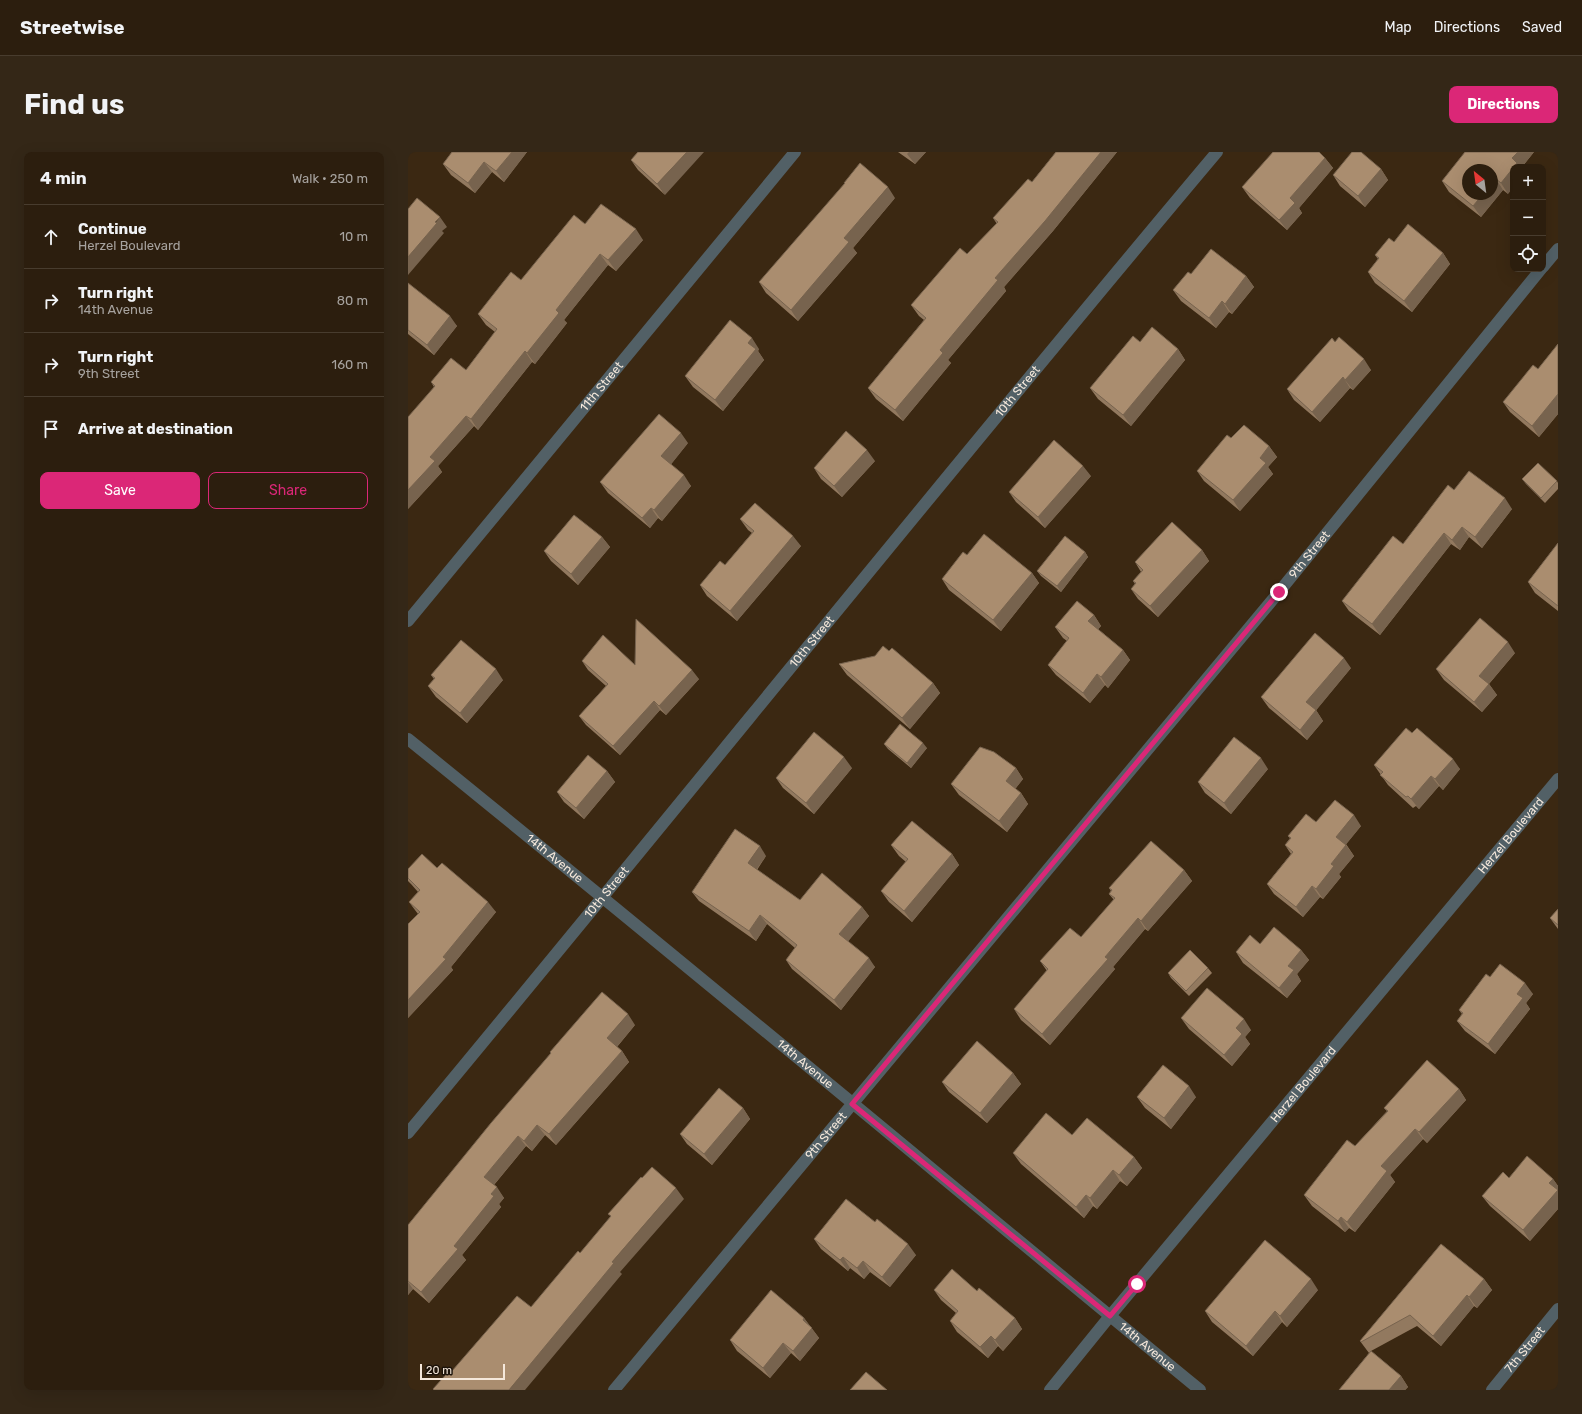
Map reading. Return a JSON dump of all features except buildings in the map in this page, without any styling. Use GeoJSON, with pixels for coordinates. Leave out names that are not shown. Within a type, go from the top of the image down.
{"type":"FeatureCollection","features":[{"type":"Feature","properties":{"kind":"street","name":"11th Street"},"geometry":{"type":"LineString","coordinates":[[408,621],[795,152]]}},
{"type":"Feature","properties":{"kind":"street","name":"10th Street"},"geometry":{"type":"LineString","coordinates":[[408,1133],[604,897],[1109,280],[1217,152]]}},
{"type":"Feature","properties":{"kind":"street","name":"9th Street"},"geometry":{"type":"LineString","coordinates":[[1546,263],[1558,249]]}},
{"type":"Feature","properties":{"kind":"street","name":"9th Street"},"geometry":{"type":"LineString","coordinates":[[614,1390],[1279,592],[1539,272]]}},
{"type":"Feature","properties":{"kind":"street","name":"14th Avenue"},"geometry":{"type":"LineString","coordinates":[[408,738],[604,897],[852,1104],[1200,1390]]}},
{"type":"Feature","properties":{"kind":"street","name":"Herzel Boulevard"},"geometry":{"type":"LineString","coordinates":[[1050,1390],[1558,779]]}},
{"type":"Feature","properties":{"kind":"street","name":"7th Street"},"geometry":{"type":"LineString","coordinates":[[1492,1390],[1558,1309]]}},
{"type":"Feature","properties":{"kind":"route"},"geometry":{"type":"LineString","coordinates":[[1137,1284],[1110,1316],[852,1104],[1279,592]]}}]}
